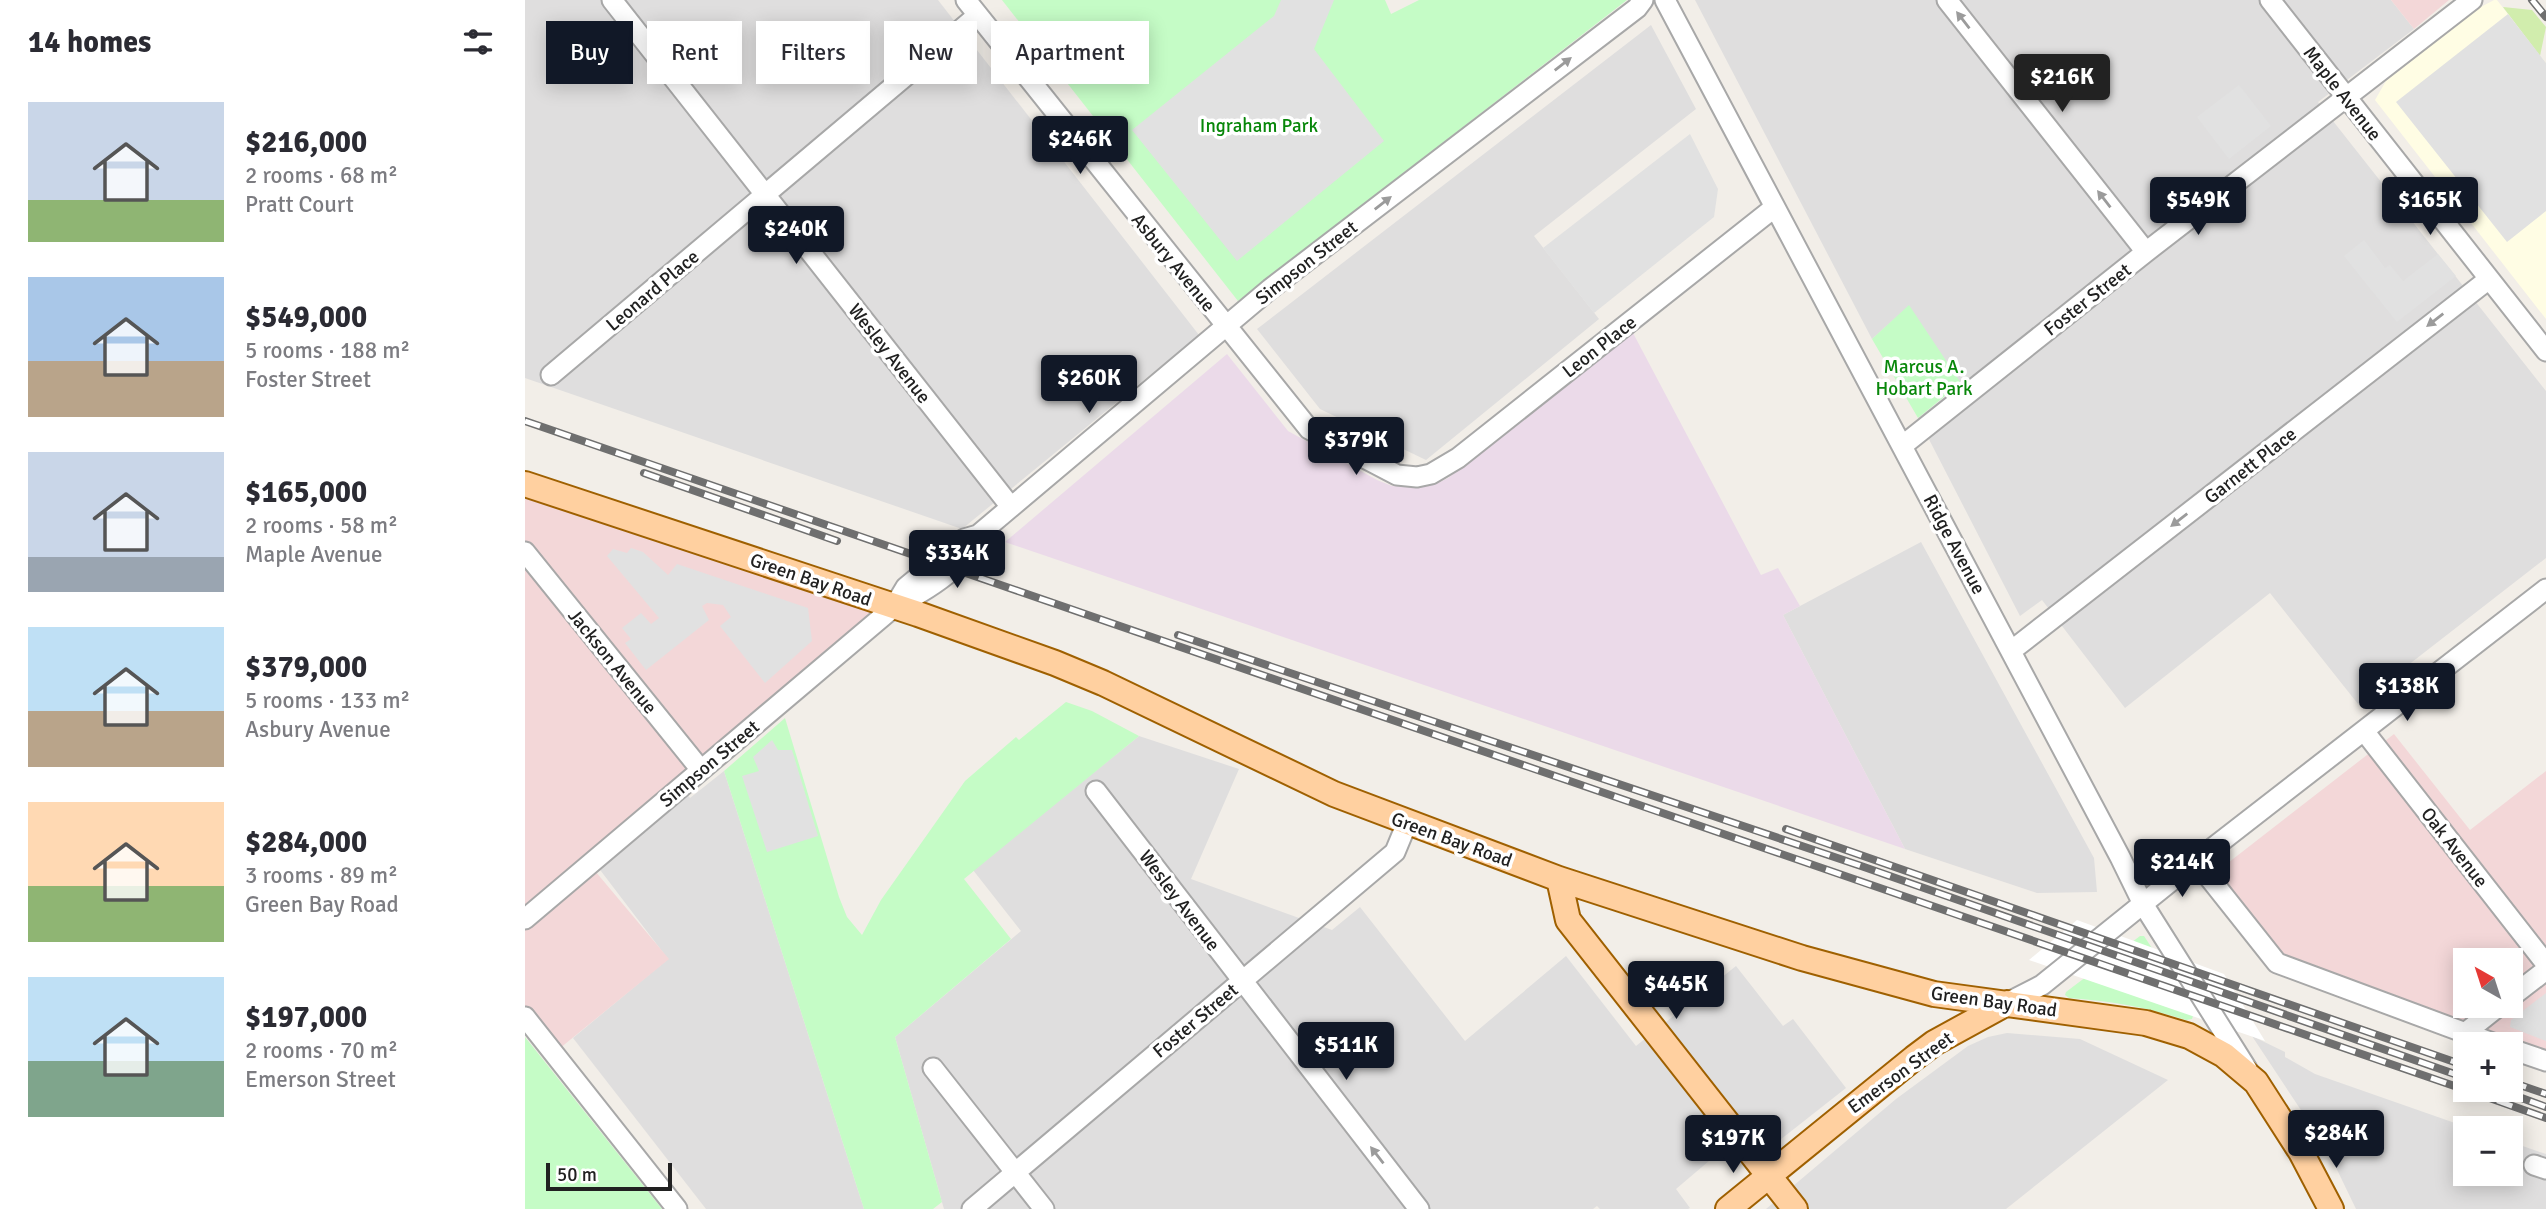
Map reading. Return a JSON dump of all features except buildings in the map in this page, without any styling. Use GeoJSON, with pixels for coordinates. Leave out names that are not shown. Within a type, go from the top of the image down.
{"type":"FeatureCollection","features":[{"type":"Feature","properties":{"kind":"main road","name":"Green Bay Road"},"geometry":{"type":"LineString","coordinates":[[525,484],[894,607],[1103,682],[1323,789],[1559,879],[1840,968],[1934,994],[2145,1023],[2189,1036],[2224,1055],[2256,1082],[2301,1152],[2331,1209]]}},
{"type":"Feature","properties":{"kind":"main road"},"geometry":{"type":"LineString","coordinates":[[1559,879],[1568,920],[1795,1209]]}},
{"type":"Feature","properties":{"kind":"main road","name":"Emerson Street"},"geometry":{"type":"LineString","coordinates":[[1728,1209],[1924,1050],[2007,1003]]}},
{"type":"Feature","properties":{"kind":"street","name":"Wesley Avenue"},"geometry":{"type":"LineString","coordinates":[[612,0],[1011,507]]}},
{"type":"Feature","properties":{"kind":"street","name":"Simpson Street"},"geometry":{"type":"LineString","coordinates":[[525,919],[894,607],[907,587],[964,538],[978,536],[1271,289],[1637,8],[1643,0]]}},
{"type":"Feature","properties":{"kind":"street","name":"Ridge Avenue"},"geometry":{"type":"LineString","coordinates":[[1665,0],[2143,904],[2256,1082]]}},
{"type":"Feature","properties":{"kind":"street"},"geometry":{"type":"LineString","coordinates":[[1947,0],[2146,252]]}},
{"type":"Feature","properties":{"kind":"street","name":"Maple Avenue"},"geometry":{"type":"LineString","coordinates":[[2270,0],[2546,351]]}},
{"type":"Feature","properties":{"kind":"street","name":"Foster Street"},"geometry":{"type":"LineString","coordinates":[[1902,446],[2146,252],[2472,0]]}},
{"type":"Feature","properties":{"kind":"street","name":"Leonard Place"},"geometry":{"type":"LineString","coordinates":[[551,375],[765,194],[972,7]]}},
{"type":"Feature","properties":{"kind":"street","name":"Asbury Avenue"},"geometry":{"type":"LineString","coordinates":[[972,7],[1309,429],[1397,475],[1417,477]]}},
{"type":"Feature","properties":{"kind":"street","name":"Leon Place"},"geometry":{"type":"LineString","coordinates":[[1417,477],[1431,474],[1458,458],[1775,207]]}},
{"type":"Feature","properties":{"kind":"street","name":"Garnett Place"},"geometry":{"type":"LineString","coordinates":[[2011,651],[2489,279]]}},
{"type":"Feature","properties":{"kind":"street","name":"Jackson Avenue"},"geometry":{"type":"LineString","coordinates":[[525,552],[701,771]]}},
{"type":"Feature","properties":{"kind":"street","name":"Emerson Street"},"geometry":{"type":"LineString","coordinates":[[2007,1003],[2042,985],[2196,861],[2546,589]]}},
{"type":"Feature","properties":{"kind":"street","name":"Oak Avenue"},"geometry":{"type":"LineString","coordinates":[[2364,731],[2546,964]]}},
{"type":"Feature","properties":{"kind":"street","name":"Wesley Avenue"},"geometry":{"type":"LineString","coordinates":[[1096,791],[1419,1209]]}},
{"type":"Feature","properties":{"kind":"street","name":"Foster Street"},"geometry":{"type":"LineString","coordinates":[[972,1209],[1395,852],[1407,823]]}},
{"type":"Feature","properties":{"kind":"street"},"geometry":{"type":"LineString","coordinates":[[2196,861],[2277,963],[2462,1032]]}},
{"type":"Feature","properties":{"kind":"street"},"geometry":{"type":"LineString","coordinates":[[2523,988],[2546,970]]}},
{"type":"Feature","properties":{"kind":"street"},"geometry":{"type":"LineString","coordinates":[[525,1017],[677,1209]]}},
{"type":"Feature","properties":{"kind":"street"},"geometry":{"type":"LineString","coordinates":[[2466,1032],[2484,1018]]}},
{"type":"Feature","properties":{"kind":"street"},"geometry":{"type":"LineString","coordinates":[[2523,1053],[2546,1061]]}},
{"type":"Feature","properties":{"kind":"street"},"geometry":{"type":"LineString","coordinates":[[933,1068],[1044,1209]]}},
{"type":"Feature","properties":{"kind":"shaded area"},"geometry":{"type":"Polygon","coordinates":[[[525,0],[938,0],[954,21],[884,21],[884,84],[977,84],[977,50],[991,68],[991,84],[1003,84],[1199,335],[962,529],[525,378],[525,0]]]}},
{"type":"Feature","properties":{"kind":"shaded area"},"geometry":{"type":"Polygon","coordinates":[[[1281,0],[1334,0],[1314,49],[1384,141],[1237,261],[1132,130],[1274,16],[1281,0]]]}},
{"type":"Feature","properties":{"kind":"shaded area"},"geometry":{"type":"Polygon","coordinates":[[[1695,0],[2391,0],[2414,29],[2318,102],[2546,391],[2546,558],[2358,704],[2270,593],[2125,708],[2042,600],[2020,616],[1918,418],[1961,384],[1909,306],[1872,339],[1695,0]]]}},
{"type":"Feature","properties":{"kind":"shaded area"},"geometry":{"type":"Polygon","coordinates":[[[2391,0],[2449,0],[2414,29],[2391,0]]]}},
{"type":"Feature","properties":{"kind":"shaded area"},"geometry":{"type":"Polygon","coordinates":[[[2497,0],[2546,63],[2546,319],[2375,100],[2386,81],[2479,8],[2497,0]]]}},
{"type":"Feature","properties":{"kind":"shaded area"},"geometry":{"type":"Polygon","coordinates":[[[2508,14],[2546,63],[2546,211],[2507,242],[2396,102],[2508,14]]]}},
{"type":"Feature","properties":{"kind":"shaded area"},"geometry":{"type":"Polygon","coordinates":[[[1651,25],[1696,109],[1534,236],[1599,319],[1426,460],[1320,409],[1257,329],[1651,25]]]}},
{"type":"Feature","properties":{"kind":"shaded area"},"geometry":{"type":"Polygon","coordinates":[[[2239,85],[2271,126],[2229,159],[2197,117],[2239,85]]]}},
{"type":"Feature","properties":{"kind":"shaded area"},"geometry":{"type":"Polygon","coordinates":[[[1690,134],[1718,189],[1714,217],[1594,313],[1543,248],[1690,134]]]}},
{"type":"Feature","properties":{"kind":"shaded area"},"geometry":{"type":"Polygon","coordinates":[[[2364,240],[2385,268],[2390,265],[2403,281],[2438,254],[2456,276],[2397,322],[2344,256],[2364,240]]]}},
{"type":"Feature","properties":{"kind":"shaded area"},"geometry":{"type":"Polygon","coordinates":[[[1633,333],[1761,575],[1778,568],[1800,606],[1783,615],[1905,849],[1005,542],[1227,354],[1288,431],[1377,480],[1392,486],[1420,487],[1448,478],[1633,333]]]}},
{"type":"Feature","properties":{"kind":"shaded area"},"geometry":{"type":"Polygon","coordinates":[[[525,484],[894,607],[590,865],[669,959],[554,1053],[525,1017],[525,484]]]}},
{"type":"Feature","properties":{"kind":"shaded area"},"geometry":{"type":"Polygon","coordinates":[[[1921,542],[2094,858],[2097,892],[2037,893],[1905,849],[1783,615],[1921,542]]]}},
{"type":"Feature","properties":{"kind":"shaded area"},"geometry":{"type":"Polygon","coordinates":[[[631,548],[643,552],[668,575],[677,564],[808,608],[812,641],[765,683],[720,626],[731,617],[723,605],[707,603],[702,606],[709,620],[646,670],[625,643],[631,639],[622,628],[641,613],[651,624],[659,618],[607,556],[613,549],[627,553],[631,548]]]}},
{"type":"Feature","properties":{"kind":"shaded area"},"geometry":{"type":"Polygon","coordinates":[[[617,706],[690,798],[724,771],[864,1209],[706,1209],[573,1038],[668,959],[530,778],[617,706]]]}},
{"type":"Feature","properties":{"kind":"shaded area"},"geometry":{"type":"Polygon","coordinates":[[[2394,734],[2470,830],[2546,771],[2546,1050],[2523,1042],[2523,1032],[2493,1032],[2285,961],[2215,873],[2394,734]]]}},
{"type":"Feature","properties":{"kind":"shaded area"},"geometry":{"type":"Polygon","coordinates":[[[1139,736],[1239,769],[1191,879],[1332,930],[1360,907],[1465,1041],[1566,956],[1636,1046],[1736,966],[1783,1026],[1793,1019],[1846,1088],[1776,1143],[1750,1157],[1736,1138],[1676,1189],[1690,1208],[1688,1209],[1600,1209],[1597,1206],[1593,1209],[944,1209],[895,1037],[1021,931],[973,870],[1139,736]]]}},
{"type":"Feature","properties":{"kind":"shaded area"},"geometry":{"type":"Polygon","coordinates":[[[772,740],[778,750],[792,750],[818,836],[767,852],[742,776],[759,771],[753,757],[772,740]]]}},
{"type":"Feature","properties":{"kind":"shaded area"},"geometry":{"type":"Polygon","coordinates":[[[2546,993],[2546,1041],[2510,1027],[2514,1018],[2523,1018],[2523,1011],[2546,993]]]}},
{"type":"Feature","properties":{"kind":"shaded area"},"geometry":{"type":"Polygon","coordinates":[[[2007,1033],[2080,1039],[2168,1080],[2006,1209],[1766,1209],[1896,1099],[1968,1046],[1988,1037],[2007,1033]]]}},
{"type":"Feature","properties":{"kind":"shaded area"},"geometry":{"type":"Polygon","coordinates":[[[2252,1036],[2285,1052],[2285,1057],[2315,1074],[2453,1122],[2453,1186],[2523,1186],[2523,1146],[2546,1154],[2546,1209],[2356,1209],[2328,1151],[2252,1036]]]}},
{"type":"Feature","properties":{"kind":"green space","name":"Ingraham Park"},"geometry":{"type":"Polygon","coordinates":[[[1002,0],[1385,0],[1391,14],[1419,0],[1627,0],[1238,301],[1068,84],[1149,84],[1149,21],[1018,21],[1002,0]]]}},
{"type":"Feature","properties":{"kind":"green space"},"geometry":{"type":"Polygon","coordinates":[[[2503,7],[2532,10],[2546,27],[2540,56],[2503,7]]]}},
{"type":"Feature","properties":{"kind":"green space","name":"Marcus A. Hobart Park"},"geometry":{"type":"Polygon","coordinates":[[[1909,305],[1961,383],[1918,418],[1872,339],[1909,305]]]}},
{"type":"Feature","properties":{"kind":"green space"},"geometry":{"type":"Polygon","coordinates":[[[1066,702],[1092,711],[1139,736],[964,879],[1011,939],[895,1037],[942,1202],[933,1209],[864,1209],[724,771],[785,718],[839,897],[847,917],[862,935],[881,900],[965,781],[1016,737],[1019,740],[1066,702]]]}},
{"type":"Feature","properties":{"kind":"green space"},"geometry":{"type":"Polygon","coordinates":[[[2140,936],[2144,936],[2194,1012],[2192,1019],[2186,1020],[2128,1005],[2069,998],[2065,995],[2140,936]]]}},
{"type":"Feature","properties":{"kind":"green space"},"geometry":{"type":"Polygon","coordinates":[[[525,1037],[662,1209],[525,1209],[525,1037]]]}},
{"type":"Feature","properties":{"kind":"pier"},"geometry":{"type":"Polygon","coordinates":[[[2077,920],[2224,974],[2265,1041],[2029,960],[2077,920]]]}},
{"type":"Feature","properties":{"kind":"railway"},"geometry":{"type":"LineString","coordinates":[[2532,0],[2546,17]]}},
{"type":"Feature","properties":{"kind":"railway"},"geometry":{"type":"LineString","coordinates":[[525,421],[2453,1086]]}},
{"type":"Feature","properties":{"kind":"railway"},"geometry":{"type":"LineString","coordinates":[[644,473],[837,541]]}},
{"type":"Feature","properties":{"kind":"railway"},"geometry":{"type":"LineString","coordinates":[[1178,635],[1864,867],[2453,1073]]}},
{"type":"Feature","properties":{"kind":"railway"},"geometry":{"type":"LineString","coordinates":[[1786,829],[2453,1061]]}},
{"type":"Feature","properties":{"kind":"railway"},"geometry":{"type":"LineString","coordinates":[[2523,1086],[2546,1094]]}},
{"type":"Feature","properties":{"kind":"railway"},"geometry":{"type":"LineString","coordinates":[[2523,1098],[2546,1107]]}},
{"type":"Feature","properties":{"kind":"railway"},"geometry":{"type":"LineString","coordinates":[[2501,1102],[2546,1118]]}}]}
